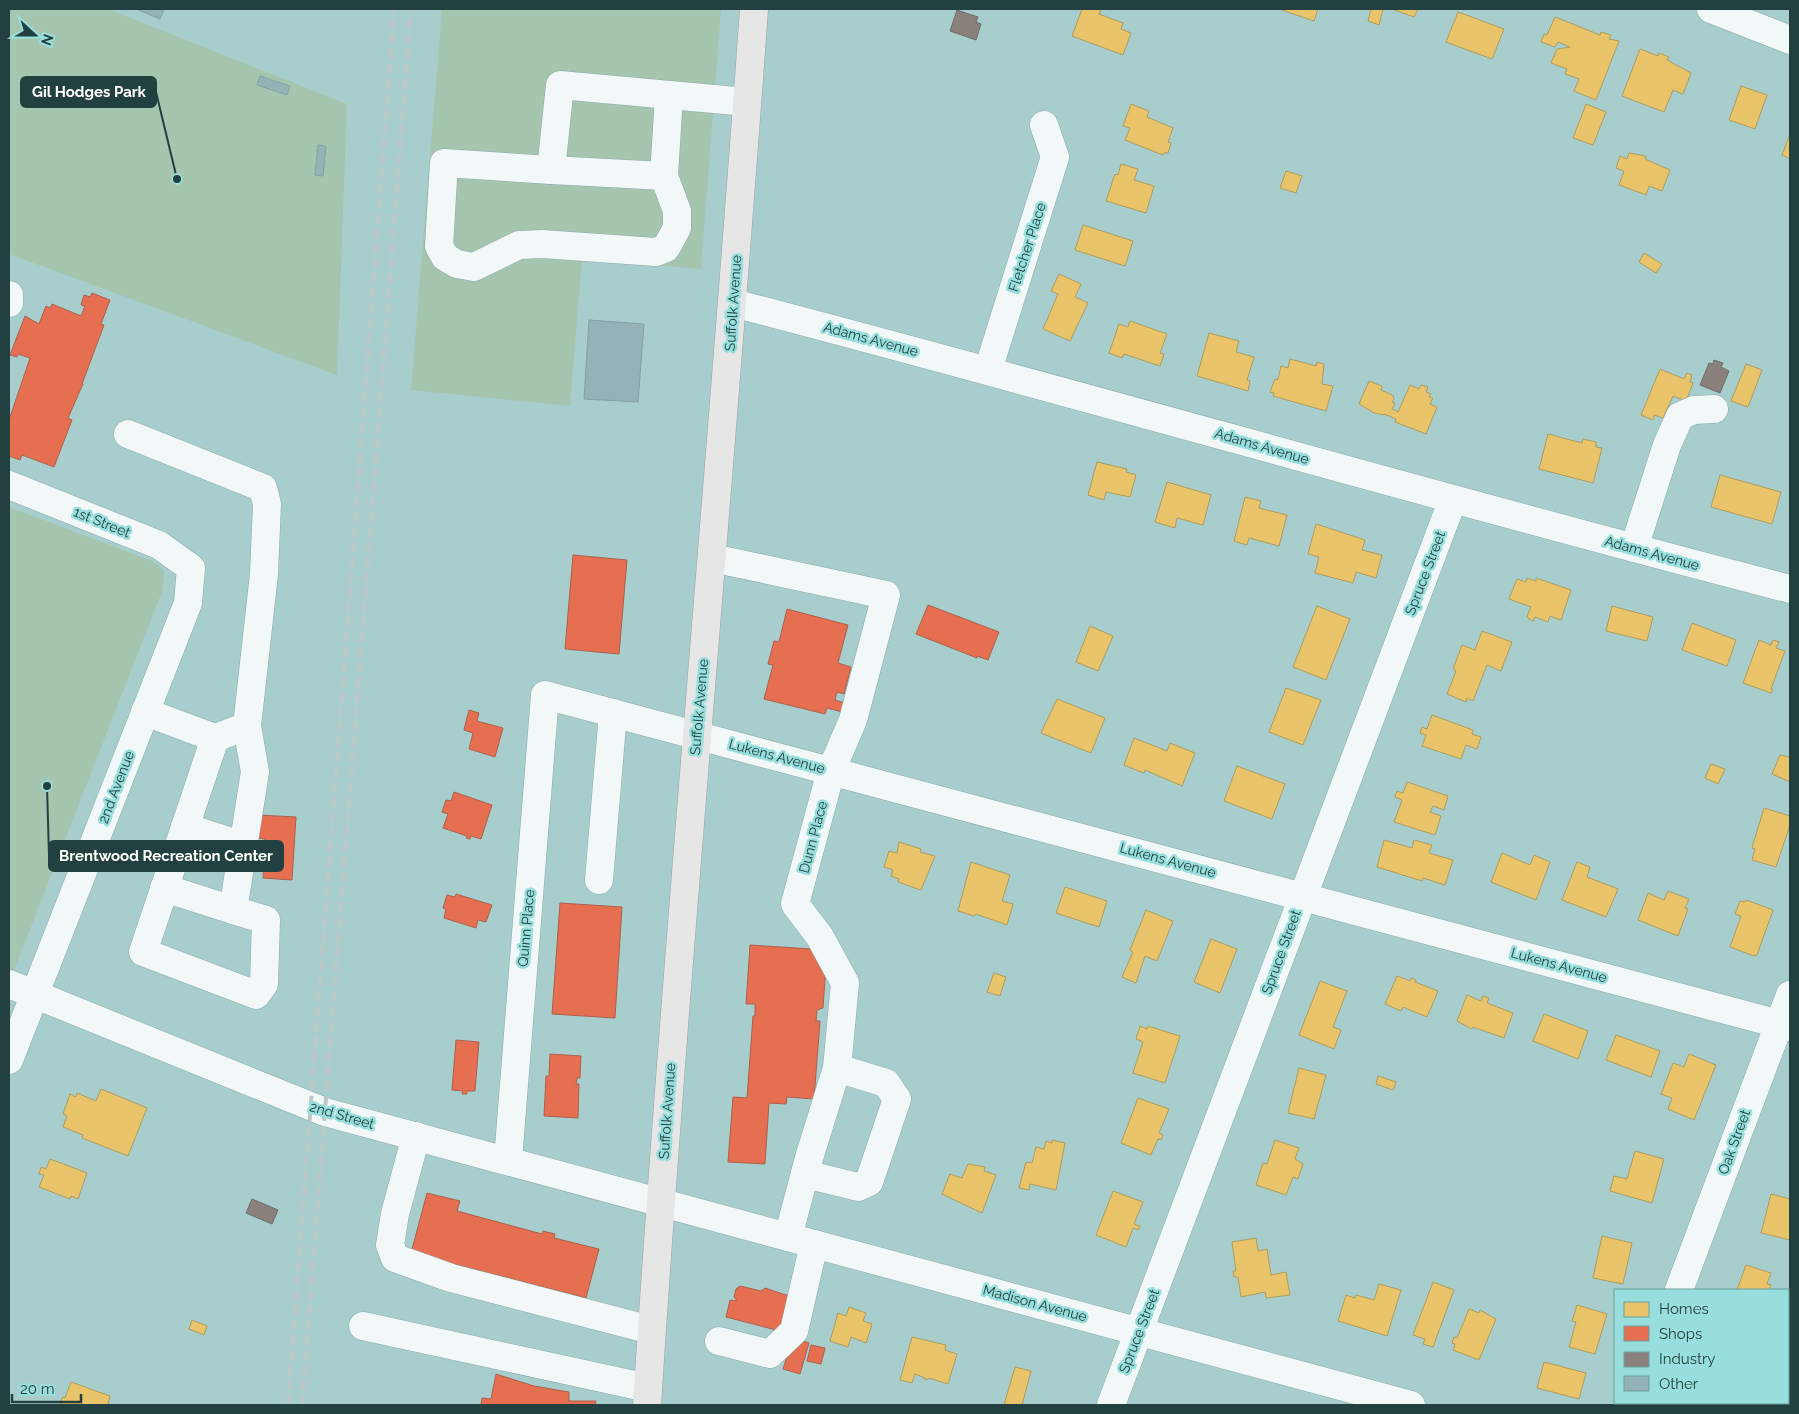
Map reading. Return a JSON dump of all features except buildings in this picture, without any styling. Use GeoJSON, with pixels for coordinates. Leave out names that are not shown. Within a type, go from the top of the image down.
{"type":"FeatureCollection","features":[{"type":"Feature","properties":{"kind":"main road","name":"Suffolk Avenue"},"geometry":{"type":"LineString","coordinates":[[647,1397],[696,734],[733,304],[754,9]]}},
{"type":"Feature","properties":{"kind":"street"},"geometry":{"type":"LineString","coordinates":[[1711,9],[1790,40]]}},
{"type":"Feature","properties":{"kind":"street"},"geometry":{"type":"LineString","coordinates":[[551,170],[560,85],[747,102]]}},
{"type":"Feature","properties":{"kind":"street"},"geometry":{"type":"LineString","coordinates":[[664,176],[444,164],[439,246],[445,257],[457,264],[474,267],[519,245],[542,244],[656,252],[666,248],[677,228],[677,211],[664,176],[669,96]]}},
{"type":"Feature","properties":{"kind":"street","name":"Fletcher Place"},"geometry":{"type":"LineString","coordinates":[[988,370],[1056,157],[1044,126]]}},
{"type":"Feature","properties":{"kind":"street"},"geometry":{"type":"LineString","coordinates":[[9,295],[9,303]]}},
{"type":"Feature","properties":{"kind":"street","name":"Adams Avenue"},"geometry":{"type":"LineString","coordinates":[[733,304],[988,370],[1453,499],[1790,588]]}},
{"type":"Feature","properties":{"kind":"street"},"geometry":{"type":"LineString","coordinates":[[1634,548],[1667,445],[1680,416],[1694,410],[1714,409]]}},
{"type":"Feature","properties":{"kind":"street"},"geometry":{"type":"LineString","coordinates":[[128,434],[263,488],[267,504],[264,574],[247,726],[255,772],[233,910]]}},
{"type":"Feature","properties":{"kind":"street","name":"1st Street"},"geometry":{"type":"LineString","coordinates":[[9,485],[160,545],[191,568]]}},
{"type":"Feature","properties":{"kind":"street","name":"Spruce Street"},"geometry":{"type":"LineString","coordinates":[[1111,1405],[1453,499]]}},
{"type":"Feature","properties":{"kind":"street","name":"Dunn Place"},"geometry":{"type":"LineString","coordinates":[[712,558],[886,596],[853,720],[831,771],[795,904],[820,937],[845,983],[837,1068]]}},
{"type":"Feature","properties":{"kind":"street","name":"2nd Avenue"},"geometry":{"type":"LineString","coordinates":[[9,1060],[188,603],[191,568]]}},
{"type":"Feature","properties":{"kind":"street","name":"Lukens Avenue"},"geometry":{"type":"LineString","coordinates":[[545,696],[696,734],[1785,1026]]}},
{"type":"Feature","properties":{"kind":"street","name":"Quinn Place"},"geometry":{"type":"LineString","coordinates":[[508,1160],[545,696]]}},
{"type":"Feature","properties":{"kind":"street"},"geometry":{"type":"LineString","coordinates":[[145,712],[215,738],[247,726]]}},
{"type":"Feature","properties":{"kind":"street"},"geometry":{"type":"LineString","coordinates":[[599,880],[613,713]]}},
{"type":"Feature","properties":{"kind":"street"},"geometry":{"type":"LineString","coordinates":[[164,888],[266,920],[264,984],[256,995],[143,952],[164,888],[215,738]]}},
{"type":"Feature","properties":{"kind":"street"},"geometry":{"type":"LineString","coordinates":[[185,827],[244,846]]}},
{"type":"Feature","properties":{"kind":"street","name":"2nd Street"},"geometry":{"type":"LineString","coordinates":[[9,984],[310,1107],[660,1202]]}},
{"type":"Feature","properties":{"kind":"street","name":"Oak Street"},"geometry":{"type":"LineString","coordinates":[[1679,1289],[1785,1026],[1790,995]]}},
{"type":"Feature","properties":{"kind":"street"},"geometry":{"type":"LineString","coordinates":[[788,1237],[805,1174],[837,1068],[886,1083],[897,1099],[869,1182],[858,1187],[805,1174]]}},
{"type":"Feature","properties":{"kind":"street"},"geometry":{"type":"LineString","coordinates":[[416,1136],[395,1214],[390,1245],[395,1258],[451,1278],[651,1330]]}},
{"type":"Feature","properties":{"kind":"street","name":"Madison Avenue"},"geometry":{"type":"LineString","coordinates":[[660,1202],[1411,1405]]}},
{"type":"Feature","properties":{"kind":"street"},"geometry":{"type":"LineString","coordinates":[[719,1341],[770,1354],[794,1331],[814,1244]]}},
{"type":"Feature","properties":{"kind":"street"},"geometry":{"type":"LineString","coordinates":[[363,1326],[647,1397]]}},
{"type":"Feature","properties":{"kind":"green space"},"geometry":{"type":"Polygon","coordinates":[[[9,9],[108,9],[347,104],[337,375],[9,254],[9,9]]]}},
{"type":"Feature","properties":{"kind":"green space"},"geometry":{"type":"Polygon","coordinates":[[[442,9],[721,9],[701,269],[582,259],[570,406],[411,390],[442,9]]]}},
{"type":"Feature","properties":{"kind":"green space"},"geometry":{"type":"Polygon","coordinates":[[[9,507],[152,561],[164,571],[163,589],[9,983],[9,507]]]}},
{"type":"Feature","properties":{"kind":"railway"},"geometry":{"type":"LineString","coordinates":[[288,1405],[394,9]]}},
{"type":"Feature","properties":{"kind":"railway"},"geometry":{"type":"LineString","coordinates":[[302,1405],[411,9]]}},
{"type":"Feature","properties":{"kind":"place","name":"Gil Hodges Park"},"geometry":{"type":"Point","coordinates":[177,179]}},
{"type":"Feature","properties":{"kind":"place","name":"Brentwood Recreation Center"},"geometry":{"type":"Point","coordinates":[47,786]}}]}
